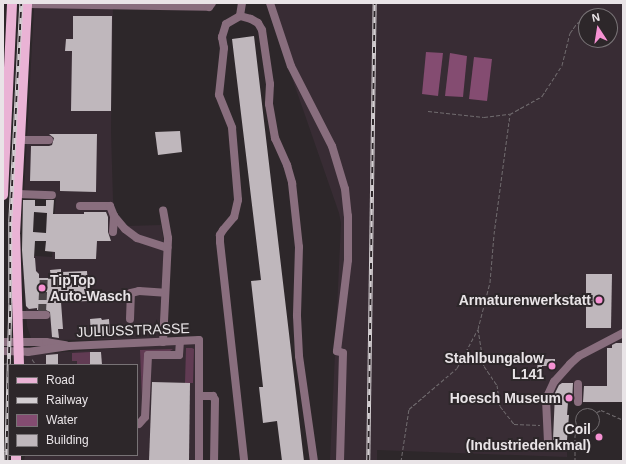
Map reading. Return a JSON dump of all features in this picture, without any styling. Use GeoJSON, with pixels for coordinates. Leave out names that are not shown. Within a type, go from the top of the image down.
{"type":"FeatureCollection","features":[{"type":"Feature","properties":{"kind":"main road"},"geometry":{"type":"LineString","coordinates":[[3,195],[12,3]]}},
{"type":"Feature","properties":{"kind":"main road"},"geometry":{"type":"LineString","coordinates":[[18,364],[15,253],[27,3]]}},
{"type":"Feature","properties":{"kind":"street"},"geometry":{"type":"LineString","coordinates":[[27,3],[209,7],[212,3]]}},
{"type":"Feature","properties":{"kind":"street"},"geometry":{"type":"LineString","coordinates":[[240,16],[242,3]]}},
{"type":"Feature","properties":{"kind":"street"},"geometry":{"type":"LineString","coordinates":[[270,3],[291,66],[332,146],[345,189],[348,216],[348,260],[337,351],[343,353],[340,461]]}},
{"type":"Feature","properties":{"kind":"street"},"geometry":{"type":"LineString","coordinates":[[244,461],[220,242],[220,235],[234,217],[238,200],[232,128],[221,100],[219,89],[224,48],[222,37],[226,24],[240,16],[251,18],[258,23],[262,30],[270,84],[269,104],[275,138],[287,165],[292,183],[299,246],[297,316],[299,356],[314,461]]}},
{"type":"Feature","properties":{"kind":"street"},"geometry":{"type":"LineString","coordinates":[[20,140],[49,140]]}},
{"type":"Feature","properties":{"kind":"street"},"geometry":{"type":"LineString","coordinates":[[17,194],[52,195]]}},
{"type":"Feature","properties":{"kind":"street"},"geometry":{"type":"LineString","coordinates":[[80,206],[110,206],[114,216],[125,229],[137,238],[167,248]]}},
{"type":"Feature","properties":{"kind":"street"},"geometry":{"type":"LineString","coordinates":[[162,342],[168,238],[163,210]]}},
{"type":"Feature","properties":{"kind":"street"},"geometry":{"type":"LineString","coordinates":[[114,216],[114,232]]}},
{"type":"Feature","properties":{"kind":"street"},"geometry":{"type":"LineString","coordinates":[[130,319],[131,293],[139,291],[165,294]]}},
{"type":"Feature","properties":{"kind":"street"},"geometry":{"type":"LineString","coordinates":[[17,315],[43,314]]}},
{"type":"Feature","properties":{"kind":"street"},"geometry":{"type":"LineString","coordinates":[[548,442],[546,399],[554,382],[570,364],[580,356],[623,333]]}},
{"type":"Feature","properties":{"kind":"street","name":"JULIUSSTRASSE"},"geometry":{"type":"LineString","coordinates":[[3,352],[18,347],[46,342],[69,346],[199,340],[200,396]]}},
{"type":"Feature","properties":{"kind":"street"},"geometry":{"type":"LineString","coordinates":[[139,424],[145,417],[148,355],[179,355],[180,341]]}},
{"type":"Feature","properties":{"kind":"street","name":"JULIUSSTRASSE"},"geometry":{"type":"LineString","coordinates":[[3,342],[18,347]]}},
{"type":"Feature","properties":{"kind":"street"},"geometry":{"type":"LineString","coordinates":[[578,384],[578,402]]}},
{"type":"Feature","properties":{"kind":"street"},"geometry":{"type":"LineString","coordinates":[[199,461],[200,396],[213,396],[215,400],[214,461]]}},
{"type":"Feature","properties":{"kind":"path"},"geometry":{"type":"LineString","coordinates":[[428,112],[484,117],[510,114],[542,96],[562,65],[570,33],[578,23]]}},
{"type":"Feature","properties":{"kind":"path"},"geometry":{"type":"LineString","coordinates":[[401,461],[409,409],[457,368],[478,329],[490,282],[494,234],[510,114]]}},
{"type":"Feature","properties":{"kind":"path"},"geometry":{"type":"LineString","coordinates":[[478,329],[484,366],[497,385],[500,406],[508,419],[514,424],[548,425]]}},
{"type":"Feature","properties":{"kind":"path"},"geometry":{"type":"LineString","coordinates":[[30,356],[35,364]]}},
{"type":"Feature","properties":{"kind":"path"},"geometry":{"type":"LineString","coordinates":[[590,409],[597,413],[599,420],[594,430],[586,432],[579,428],[576,418],[580,411],[590,409]]}},
{"type":"Feature","properties":{"kind":"path"},"geometry":{"type":"LineString","coordinates":[[597,413],[601,410],[623,420]]}},
{"type":"Feature","properties":{"kind":"path"},"geometry":{"type":"LineString","coordinates":[[575,461],[575,435],[579,428]]}},
{"type":"Feature","properties":{"kind":"shaded area"},"geometry":{"type":"Polygon","coordinates":[[[113,3],[111,131],[113,200],[116,215],[127,226],[161,225],[164,242],[159,339],[49,340],[31,338],[27,326],[22,255],[52,257],[56,194],[24,192],[34,8],[113,3]]]}},
{"type":"Feature","properties":{"kind":"shaded area"},"geometry":{"type":"Polygon","coordinates":[[[266,3],[623,3],[623,402],[568,402],[567,457],[377,450],[377,461],[330,461],[341,223],[339,213],[266,3]]]}},
{"type":"Feature","properties":{"kind":"shaded area"},"geometry":{"type":"Polygon","coordinates":[[[187,343],[197,344],[195,461],[24,461],[25,456],[138,456],[138,364],[24,364],[24,355],[187,343]]]}},
{"type":"Feature","properties":{"kind":"shaded area"},"geometry":{"type":"Polygon","coordinates":[[[186,348],[194,349],[193,383],[185,383],[186,348]]]}},
{"type":"Feature","properties":{"kind":"shaded area"},"geometry":{"type":"Polygon","coordinates":[[[173,349],[170,351],[149,351],[145,354],[142,400],[140,350],[173,349]]]}},
{"type":"Feature","properties":{"kind":"shaded area"},"geometry":{"type":"Polygon","coordinates":[[[90,352],[90,364],[77,364],[77,361],[72,361],[72,353],[90,352]]]}},
{"type":"Feature","properties":{"kind":"water"},"geometry":{"type":"Polygon","coordinates":[[[426,52],[443,53],[438,96],[422,94],[426,52]]]}},
{"type":"Feature","properties":{"kind":"water"},"geometry":{"type":"Polygon","coordinates":[[[450,53],[467,56],[463,97],[445,96],[450,53]]]}},
{"type":"Feature","properties":{"kind":"water"},"geometry":{"type":"Polygon","coordinates":[[[474,57],[492,59],[487,101],[469,99],[474,57]]]}},
{"type":"Feature","properties":{"kind":"building"},"geometry":{"type":"Polygon","coordinates":[[[73,16],[112,16],[111,111],[71,111],[72,51],[65,51],[66,39],[73,39],[73,16]]]}},
{"type":"Feature","properties":{"kind":"building"},"geometry":{"type":"Polygon","coordinates":[[[254,36],[304,461],[282,461],[277,421],[263,423],[259,387],[263,387],[251,281],[261,280],[232,39],[254,36]]]}},
{"type":"Feature","properties":{"kind":"building"},"geometry":{"type":"Polygon","coordinates":[[[180,131],[182,152],[158,155],[155,132],[180,131]]]}},
{"type":"Feature","properties":{"kind":"building"},"geometry":{"type":"Polygon","coordinates":[[[49,134],[97,134],[96,192],[60,191],[60,181],[30,181],[31,146],[52,145],[54,138],[49,134]]]}},
{"type":"Feature","properties":{"kind":"building"},"geometry":{"type":"Polygon","coordinates":[[[23,200],[35,200],[35,206],[46,206],[46,200],[54,200],[53,214],[106,212],[108,217],[108,232],[111,241],[97,241],[96,259],[55,259],[55,252],[45,251],[46,241],[35,241],[34,258],[36,271],[39,274],[39,278],[51,278],[50,270],[61,269],[61,272],[87,271],[89,301],[61,302],[63,329],[58,329],[59,338],[52,337],[50,312],[46,310],[37,310],[37,308],[29,309],[26,306],[22,250],[23,200]],[[34,212],[33,232],[46,233],[47,213],[34,212]]]}},
{"type":"Feature","properties":{"kind":"building","name":"Armaturenwerkstatt"},"geometry":{"type":"Polygon","coordinates":[[[586,274],[612,274],[611,328],[586,328],[586,274]]]}},
{"type":"Feature","properties":{"kind":"building"},"geometry":{"type":"Polygon","coordinates":[[[101,318],[102,320],[109,319],[110,333],[91,336],[90,319],[101,318]]]}},
{"type":"Feature","properties":{"kind":"building"},"geometry":{"type":"Polygon","coordinates":[[[622,343],[623,402],[583,402],[584,386],[607,386],[607,348],[612,348],[612,345],[622,343]]]}},
{"type":"Feature","properties":{"kind":"building"},"geometry":{"type":"Polygon","coordinates":[[[90,352],[101,352],[102,364],[90,364],[90,352]]]}},
{"type":"Feature","properties":{"kind":"building","name":"Stahlbungalow L141"},"geometry":{"type":"Polygon","coordinates":[[[538,353],[542,353],[542,359],[555,359],[555,366],[542,366],[542,374],[537,374],[538,353]]]}},
{"type":"Feature","properties":{"kind":"building"},"geometry":{"type":"Polygon","coordinates":[[[58,354],[58,364],[46,364],[46,355],[58,354]]]}},
{"type":"Feature","properties":{"kind":"building"},"geometry":{"type":"Polygon","coordinates":[[[152,382],[190,383],[189,461],[149,461],[152,382]]]}},
{"type":"Feature","properties":{"kind":"building"},"geometry":{"type":"Polygon","coordinates":[[[562,383],[573,383],[572,402],[568,402],[567,415],[569,415],[567,440],[553,440],[555,393],[559,385],[562,383]]]}},
{"type":"Feature","properties":{"kind":"tunnel"},"geometry":{"type":"LineString","coordinates":[[42,312],[44,278]]}},
{"type":"Feature","properties":{"kind":"railway"},"geometry":{"type":"LineString","coordinates":[[8,364],[10,222],[21,3]]}},
{"type":"Feature","properties":{"kind":"railway"},"geometry":{"type":"LineString","coordinates":[[368,461],[374,3]]}},
{"type":"Feature","properties":{"kind":"railway"},"geometry":{"type":"LineString","coordinates":[[6,461],[8,382]]}},
{"type":"Feature","properties":{"kind":"place","name":"TipTop Auto-Wasch"},"geometry":{"type":"Point","coordinates":[42,288]}},
{"type":"Feature","properties":{"kind":"place","name":"Armaturenwerkstatt"},"geometry":{"type":"Point","coordinates":[599,300]}},
{"type":"Feature","properties":{"kind":"place","name":"Stahlbungalow L141"},"geometry":{"type":"Point","coordinates":[552,366]}},
{"type":"Feature","properties":{"kind":"place","name":"Hoesch Museum"},"geometry":{"type":"Point","coordinates":[569,398]}},
{"type":"Feature","properties":{"kind":"place","name":"Coil (Industriedenkmal)"},"geometry":{"type":"Point","coordinates":[599,437]}}]}
